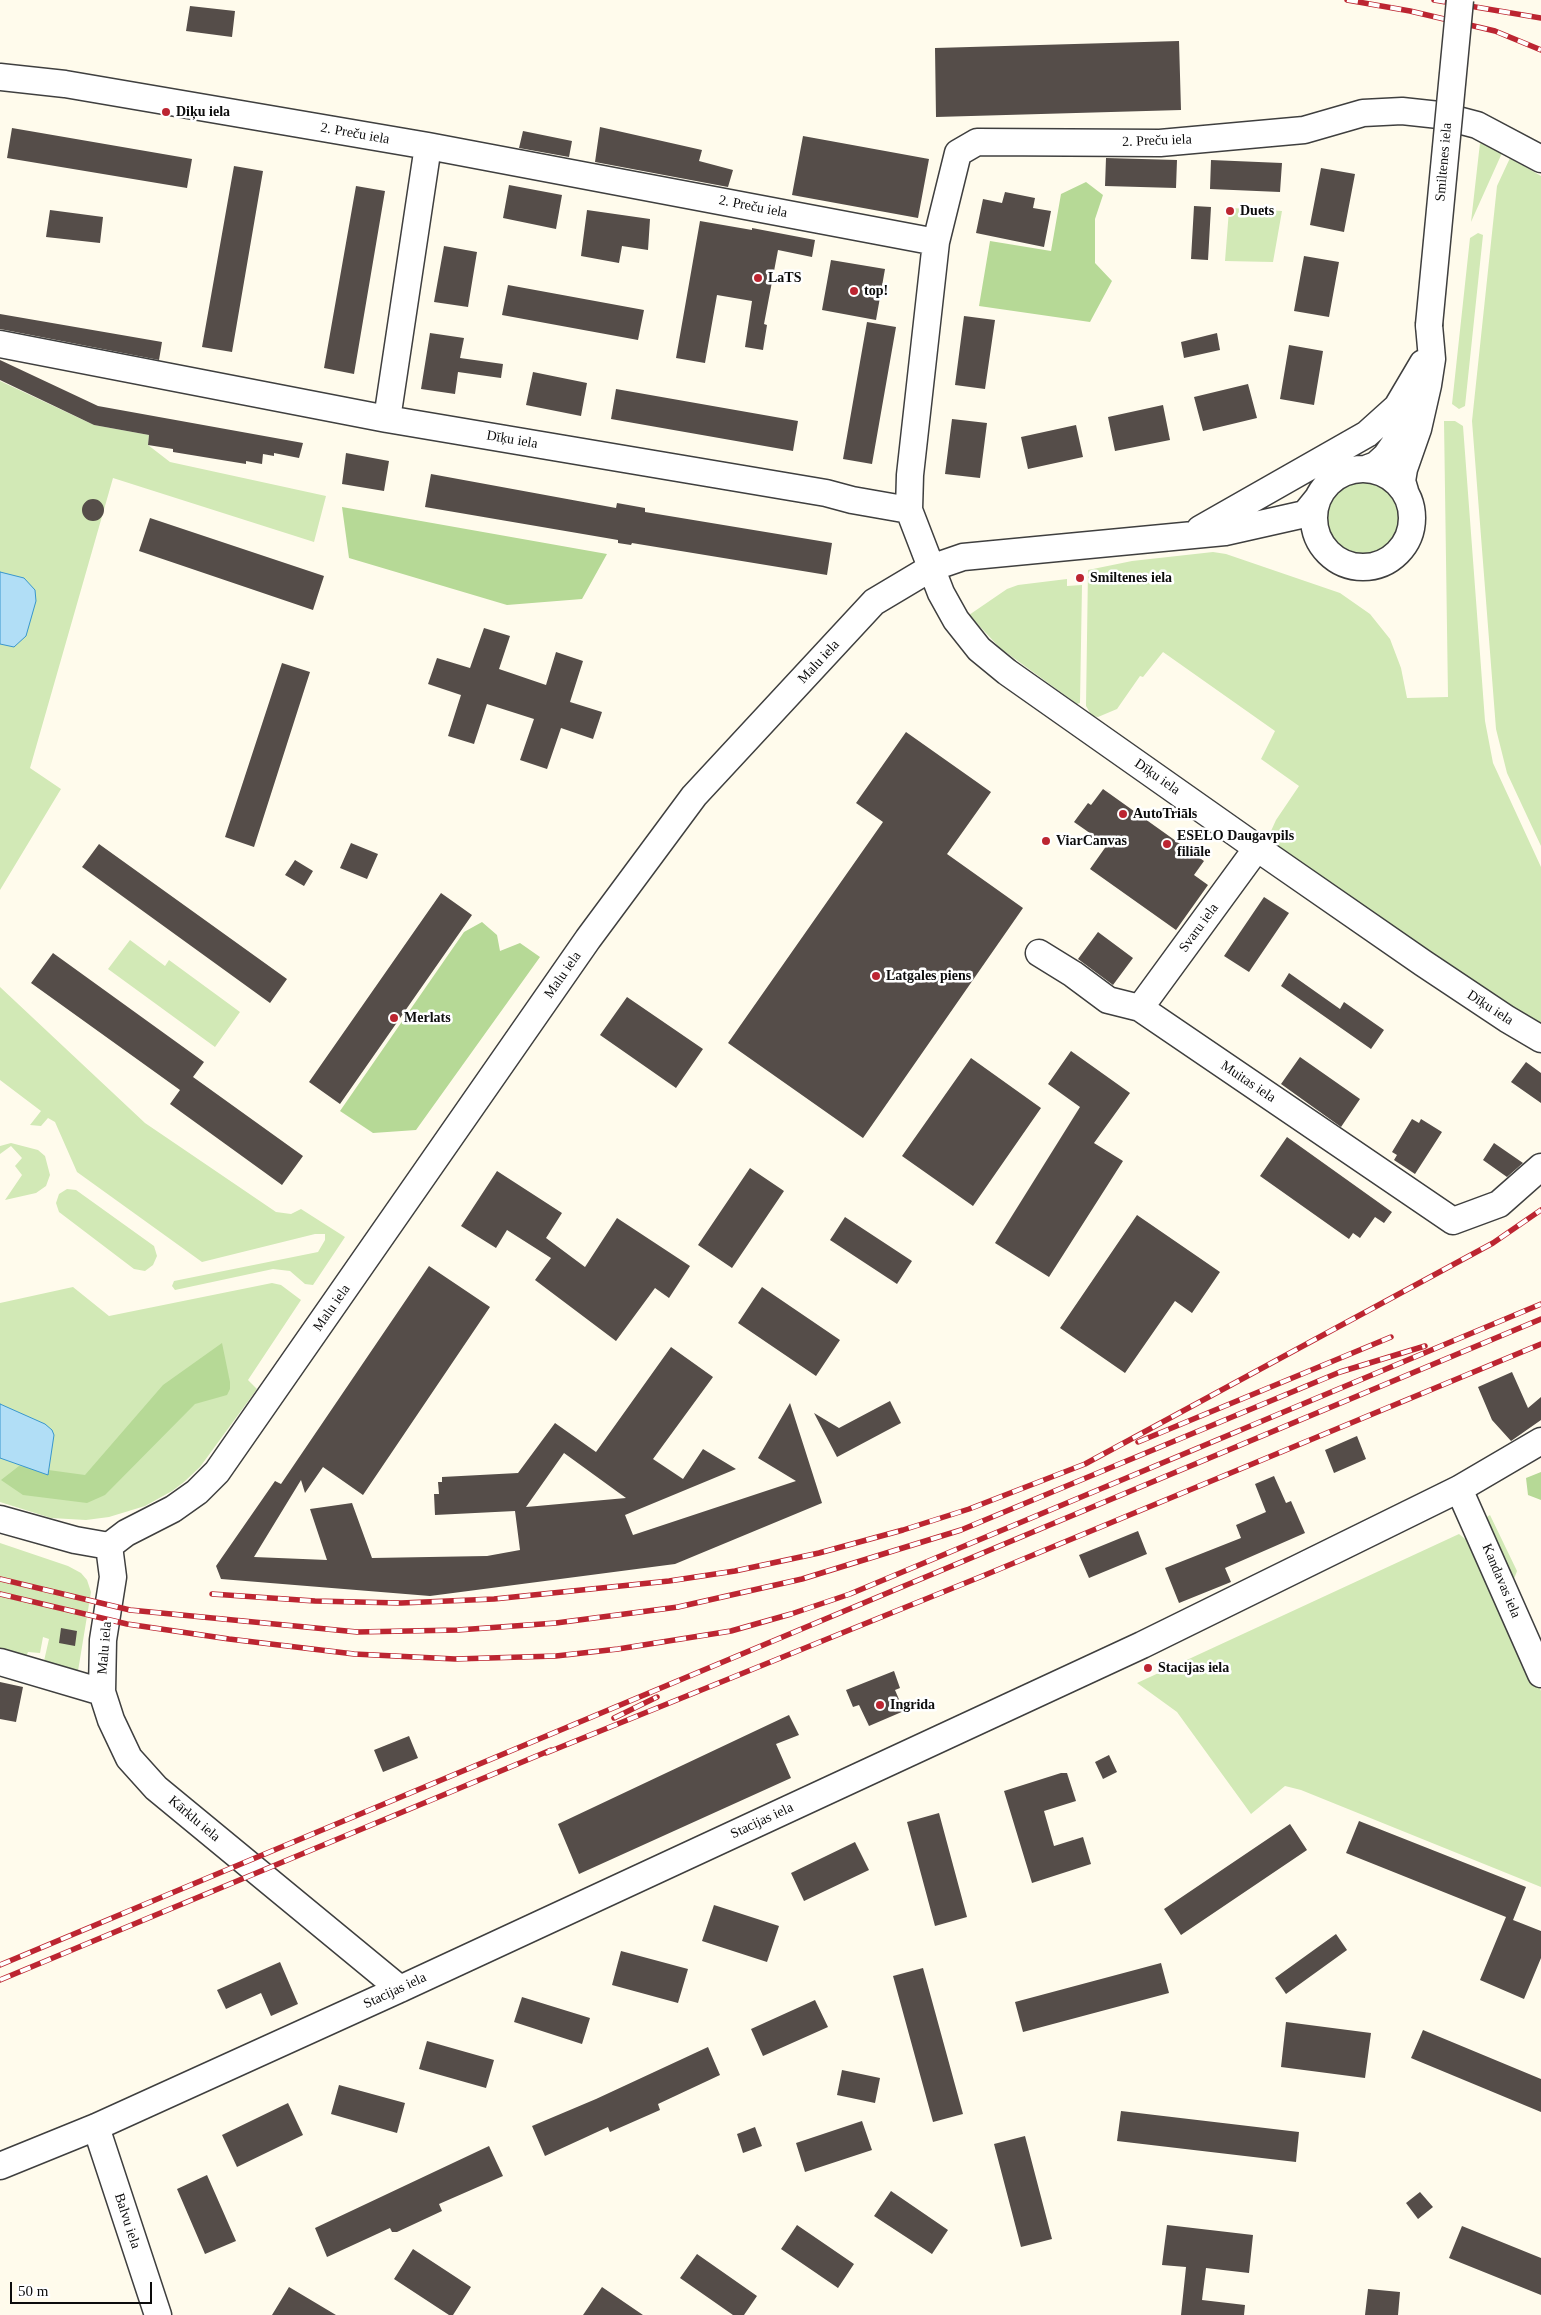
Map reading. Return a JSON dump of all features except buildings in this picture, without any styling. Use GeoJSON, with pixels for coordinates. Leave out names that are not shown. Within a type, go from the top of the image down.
{"type":"FeatureCollection","features":[{"type":"Feature","properties":{"kind":"street","name":"Smiltenes iela"},"geometry":{"type":"LineString","coordinates":[[1225,532],[1305,514],[1333,478],[1355,469],[1376,465],[1386,456],[1395,443],[1408,416],[1423,362],[1429,325],[1460,0]]}},
{"type":"Feature","properties":{"kind":"street","name":"2. Preču iela"},"geometry":{"type":"LineString","coordinates":[[0,78],[66,84],[428,146],[936,242],[958,153],[977,142],[1160,143],[1304,130],[1363,113],[1402,111],[1439,115],[1477,125],[1541,159]]}},
{"type":"Feature","properties":{"kind":"street"},"geometry":{"type":"LineString","coordinates":[[387,419],[428,146]]}},
{"type":"Feature","properties":{"kind":"street"},"geometry":{"type":"LineString","coordinates":[[931,568],[909,510],[910,475],[936,242]]}},
{"type":"Feature","properties":{"kind":"street","name":"Smiltenes iela"},"geometry":{"type":"LineString","coordinates":[[931,568],[963,557],[1225,532],[1306,536],[1320,543],[1334,557],[1351,566],[1363,567],[1388,560],[1398,553],[1411,530],[1410,504],[1402,481],[1404,469],[1424,409],[1430,368],[1429,325]]}},
{"type":"Feature","properties":{"kind":"street","name":"Dīķu iela"},"geometry":{"type":"LineString","coordinates":[[0,344],[387,419],[826,492],[852,500],[909,510]]}},
{"type":"Feature","properties":{"kind":"street","name":"Smiltenes iela"},"geometry":{"type":"LineString","coordinates":[[1191,534],[1367,434],[1397,407],[1423,362]]}},
{"type":"Feature","properties":{"kind":"street"},"geometry":{"type":"LineString","coordinates":[[1368,468],[1382,472],[1395,480],[1405,491]]}},
{"type":"Feature","properties":{"kind":"street","name":"Smiltenes iela"},"geometry":{"type":"LineString","coordinates":[[1318,498],[1313,521],[1320,543]]}},
{"type":"Feature","properties":{"kind":"street","name":"Dīķu iela"},"geometry":{"type":"LineString","coordinates":[[931,568],[941,594],[956,620],[979,649],[1007,672],[1257,848],[1439,973],[1541,1039]]}},
{"type":"Feature","properties":{"kind":"street","name":"Malu iela"},"geometry":{"type":"LineString","coordinates":[[102,1692],[102,1640],[113,1577],[109,1546],[126,1533],[173,1509],[197,1492],[217,1472],[588,939],[694,796],[874,602],[931,568]]}},
{"type":"Feature","properties":{"kind":"street","name":"Svaru iela"},"geometry":{"type":"LineString","coordinates":[[1140,1008],[1257,848]]}},
{"type":"Feature","properties":{"kind":"street","name":"Muitas iela"},"geometry":{"type":"LineString","coordinates":[[1039,953],[1073,974],[1108,1000],[1140,1008],[1453,1221],[1499,1204],[1541,1167]]}},
{"type":"Feature","properties":{"kind":"street","name":"Stacijas iela"},"geometry":{"type":"LineString","coordinates":[[0,2166],[96,2127],[400,1989],[1142,1645],[1460,1489],[1541,1441]]}},
{"type":"Feature","properties":{"kind":"street","name":"Kandavas iela"},"geometry":{"type":"LineString","coordinates":[[1460,1489],[1541,1674]]}},
{"type":"Feature","properties":{"kind":"street"},"geometry":{"type":"LineString","coordinates":[[0,1519],[75,1540],[109,1546]]}},
{"type":"Feature","properties":{"kind":"street"},"geometry":{"type":"LineString","coordinates":[[0,1662],[102,1692]]}},
{"type":"Feature","properties":{"kind":"street","name":"Kārklu iela"},"geometry":{"type":"LineString","coordinates":[[102,1692],[111,1720],[130,1758],[156,1788],[400,1989]]}},
{"type":"Feature","properties":{"kind":"street","name":"Balvu iela"},"geometry":{"type":"LineString","coordinates":[[96,2127],[158,2315]]}},
{"type":"Feature","properties":{"kind":"green space"},"geometry":{"type":"Polygon","coordinates":[[[1480,143],[1502,153],[1471,222],[1480,143]]]}},
{"type":"Feature","properties":{"kind":"green space"},"geometry":{"type":"Polygon","coordinates":[[[1510,158],[1541,176],[1541,846],[1507,773],[1496,729],[1472,421],[1497,186],[1510,158]]]}},
{"type":"Feature","properties":{"kind":"green space"},"geometry":{"type":"Polygon","coordinates":[[[1086,182],[1103,195],[1095,219],[1095,263],[1112,281],[1090,322],[979,306],[990,241],[1051,251],[1061,194],[1086,182]]]}},
{"type":"Feature","properties":{"kind":"green space"},"geometry":{"type":"Polygon","coordinates":[[[1232,208],[1282,211],[1273,262],[1225,261],[1229,210],[1232,208]]]}},
{"type":"Feature","properties":{"kind":"green space"},"geometry":{"type":"Polygon","coordinates":[[[1478,233],[1483,235],[1465,406],[1459,409],[1452,404],[1470,238],[1478,233]]]}},
{"type":"Feature","properties":{"kind":"green space"},"geometry":{"type":"Polygon","coordinates":[[[0,381],[94,425],[149,435],[148,445],[170,462],[326,496],[314,542],[113,478],[30,768],[61,789],[0,890],[0,381]]]}},
{"type":"Feature","properties":{"kind":"green space"},"geometry":{"type":"Polygon","coordinates":[[[1444,421],[1455,421],[1463,426],[1485,721],[1493,763],[1541,867],[1541,1029],[1266,842],[1276,820],[1299,786],[1261,759],[1275,731],[1163,652],[1143,677],[1140,676],[1117,709],[1098,717],[1092,716],[1086,706],[1088,570],[1132,561],[1213,552],[1226,554],[1340,593],[1370,614],[1390,639],[1401,668],[1407,698],[1448,697],[1444,421]]]}},
{"type":"Feature","properties":{"kind":"green space"},"geometry":{"type":"Polygon","coordinates":[[[1362,476],[1385,483],[1397,495],[1404,518],[1397,541],[1385,553],[1362,560],[1339,553],[1327,541],[1320,518],[1327,495],[1339,483],[1362,476]]]}},
{"type":"Feature","properties":{"kind":"green space"},"geometry":{"type":"Polygon","coordinates":[[[342,507],[607,554],[582,599],[507,605],[349,558],[342,507]]]}},
{"type":"Feature","properties":{"kind":"green space"},"geometry":{"type":"Polygon","coordinates":[[[1067,579],[1067,586],[1082,585],[1080,703],[1077,704],[1000,648],[969,615],[1007,589],[1018,585],[1067,579]]]}},
{"type":"Feature","properties":{"kind":"green space"},"geometry":{"type":"Polygon","coordinates":[[[482,922],[497,935],[500,951],[520,943],[540,957],[416,1130],[373,1133],[340,1111],[464,932],[482,922]]]}},
{"type":"Feature","properties":{"kind":"green space"},"geometry":{"type":"Polygon","coordinates":[[[130,940],[165,966],[169,960],[240,1012],[215,1047],[108,969],[130,940]]]}},
{"type":"Feature","properties":{"kind":"green space"},"geometry":{"type":"Polygon","coordinates":[[[0,987],[145,1123],[276,1212],[291,1214],[301,1209],[345,1237],[313,1285],[305,1284],[290,1271],[273,1269],[175,1290],[172,1286],[174,1281],[318,1252],[325,1240],[325,1234],[315,1234],[202,1262],[77,1172],[55,1122],[48,1118],[41,1126],[30,1125],[41,1111],[0,1080],[0,987]]]}},
{"type":"Feature","properties":{"kind":"green space"},"geometry":{"type":"Polygon","coordinates":[[[11,1143],[38,1150],[45,1156],[50,1175],[46,1186],[36,1193],[5,1200],[22,1175],[15,1166],[22,1158],[11,1146],[0,1154],[0,1146],[11,1143]]]}},
{"type":"Feature","properties":{"kind":"green space"},"geometry":{"type":"Polygon","coordinates":[[[67,1189],[76,1190],[154,1246],[157,1256],[153,1265],[145,1271],[134,1269],[59,1212],[56,1203],[59,1194],[67,1189]]]}},
{"type":"Feature","properties":{"kind":"green space"},"geometry":{"type":"Polygon","coordinates":[[[272,1283],[281,1285],[301,1300],[248,1380],[257,1389],[200,1467],[184,1482],[145,1506],[109,1517],[86,1520],[51,1518],[0,1502],[0,1303],[73,1287],[109,1316],[272,1283]]]}},
{"type":"Feature","properties":{"kind":"green space"},"geometry":{"type":"Polygon","coordinates":[[[222,1343],[230,1382],[230,1389],[227,1395],[195,1404],[105,1495],[87,1503],[23,1495],[1,1480],[19,1466],[85,1475],[163,1385],[222,1343]]]}},
{"type":"Feature","properties":{"kind":"green space"},"geometry":{"type":"Polygon","coordinates":[[[1541,1472],[1541,1500],[1528,1495],[1526,1478],[1541,1472]]]}},
{"type":"Feature","properties":{"kind":"green space"},"geometry":{"type":"Polygon","coordinates":[[[1490,1515],[1517,1571],[1514,1579],[1510,1579],[1485,1518],[1490,1515]]]}},
{"type":"Feature","properties":{"kind":"green space"},"geometry":{"type":"Polygon","coordinates":[[[1459,1534],[1469,1542],[1498,1589],[1541,1691],[1541,1887],[1301,1790],[1285,1786],[1251,1814],[1177,1712],[1137,1683],[1459,1534]]]}},
{"type":"Feature","properties":{"kind":"green space"},"geometry":{"type":"Polygon","coordinates":[[[0,1543],[68,1566],[81,1573],[87,1580],[91,1592],[78,1671],[44,1661],[49,1639],[43,1637],[40,1653],[28,1652],[26,1657],[0,1650],[0,1543]]]}},
{"type":"Feature","properties":{"kind":"water"},"geometry":{"type":"Polygon","coordinates":[[[0,572],[24,578],[35,590],[36,601],[26,636],[14,647],[0,644],[0,572]]]}},
{"type":"Feature","properties":{"kind":"water"},"geometry":{"type":"Polygon","coordinates":[[[0,1404],[45,1424],[52,1430],[54,1435],[48,1475],[0,1458],[0,1404]]]}},
{"type":"Feature","properties":{"kind":"railway"},"geometry":{"type":"LineString","coordinates":[[1347,0],[1410,11],[1495,31],[1541,50]]}},
{"type":"Feature","properties":{"kind":"railway"},"geometry":{"type":"LineString","coordinates":[[1434,0],[1541,18]]}},
{"type":"Feature","properties":{"kind":"railway"},"geometry":{"type":"LineString","coordinates":[[212,1594],[315,1601],[401,1603],[494,1599],[669,1581],[735,1571],[819,1553],[903,1530],[969,1509],[1085,1464],[1493,1243],[1541,1210]]}},
{"type":"Feature","properties":{"kind":"railway"},"geometry":{"type":"LineString","coordinates":[[0,1594],[127,1624],[229,1639],[354,1654],[455,1659],[556,1656],[618,1649],[731,1631],[791,1614],[850,1594],[1541,1304]]}},
{"type":"Feature","properties":{"kind":"railway"},"geometry":{"type":"LineString","coordinates":[[0,1965],[1541,1319]]}},
{"type":"Feature","properties":{"kind":"railway"},"geometry":{"type":"LineString","coordinates":[[1138,1442],[1391,1337]]}},
{"type":"Feature","properties":{"kind":"railway"},"geometry":{"type":"LineString","coordinates":[[546,1753],[985,1575],[1541,1344]]}},
{"type":"Feature","properties":{"kind":"railway"},"geometry":{"type":"LineString","coordinates":[[0,1579],[130,1610],[357,1632],[458,1630],[556,1623],[678,1607],[802,1579],[961,1530],[1340,1372],[1425,1346]]}},
{"type":"Feature","properties":{"kind":"railway"},"geometry":{"type":"LineString","coordinates":[[614,1718],[657,1697]]}},
{"type":"Feature","properties":{"kind":"railway"},"geometry":{"type":"LineString","coordinates":[[0,1980],[551,1750]]}},
{"type":"Feature","properties":{"kind":"place","name":"Diķu iela"},"geometry":{"type":"Point","coordinates":[166,112]}},
{"type":"Feature","properties":{"kind":"place","name":"Duets"},"geometry":{"type":"Point","coordinates":[1230,211]}},
{"type":"Feature","properties":{"kind":"place","name":"LaTS"},"geometry":{"type":"Point","coordinates":[758,278]}},
{"type":"Feature","properties":{"kind":"place","name":"top!"},"geometry":{"type":"Point","coordinates":[854,291]}},
{"type":"Feature","properties":{"kind":"place","name":"Smiltenes iela"},"geometry":{"type":"Point","coordinates":[1080,578]}},
{"type":"Feature","properties":{"kind":"place","name":"AutoTriāls"},"geometry":{"type":"Point","coordinates":[1123,814]}},
{"type":"Feature","properties":{"kind":"place","name":"ViarCanvas"},"geometry":{"type":"Point","coordinates":[1046,841]}},
{"type":"Feature","properties":{"kind":"place","name":"ESELO Daugavpils filiāle"},"geometry":{"type":"Point","coordinates":[1167,844]}},
{"type":"Feature","properties":{"kind":"place","name":"Latgales piens"},"geometry":{"type":"Point","coordinates":[876,976]}},
{"type":"Feature","properties":{"kind":"place","name":"Merlats"},"geometry":{"type":"Point","coordinates":[394,1018]}},
{"type":"Feature","properties":{"kind":"place","name":"Stacijas iela"},"geometry":{"type":"Point","coordinates":[1148,1668]}},
{"type":"Feature","properties":{"kind":"place","name":"Ingrida"},"geometry":{"type":"Point","coordinates":[880,1705]}}]}
